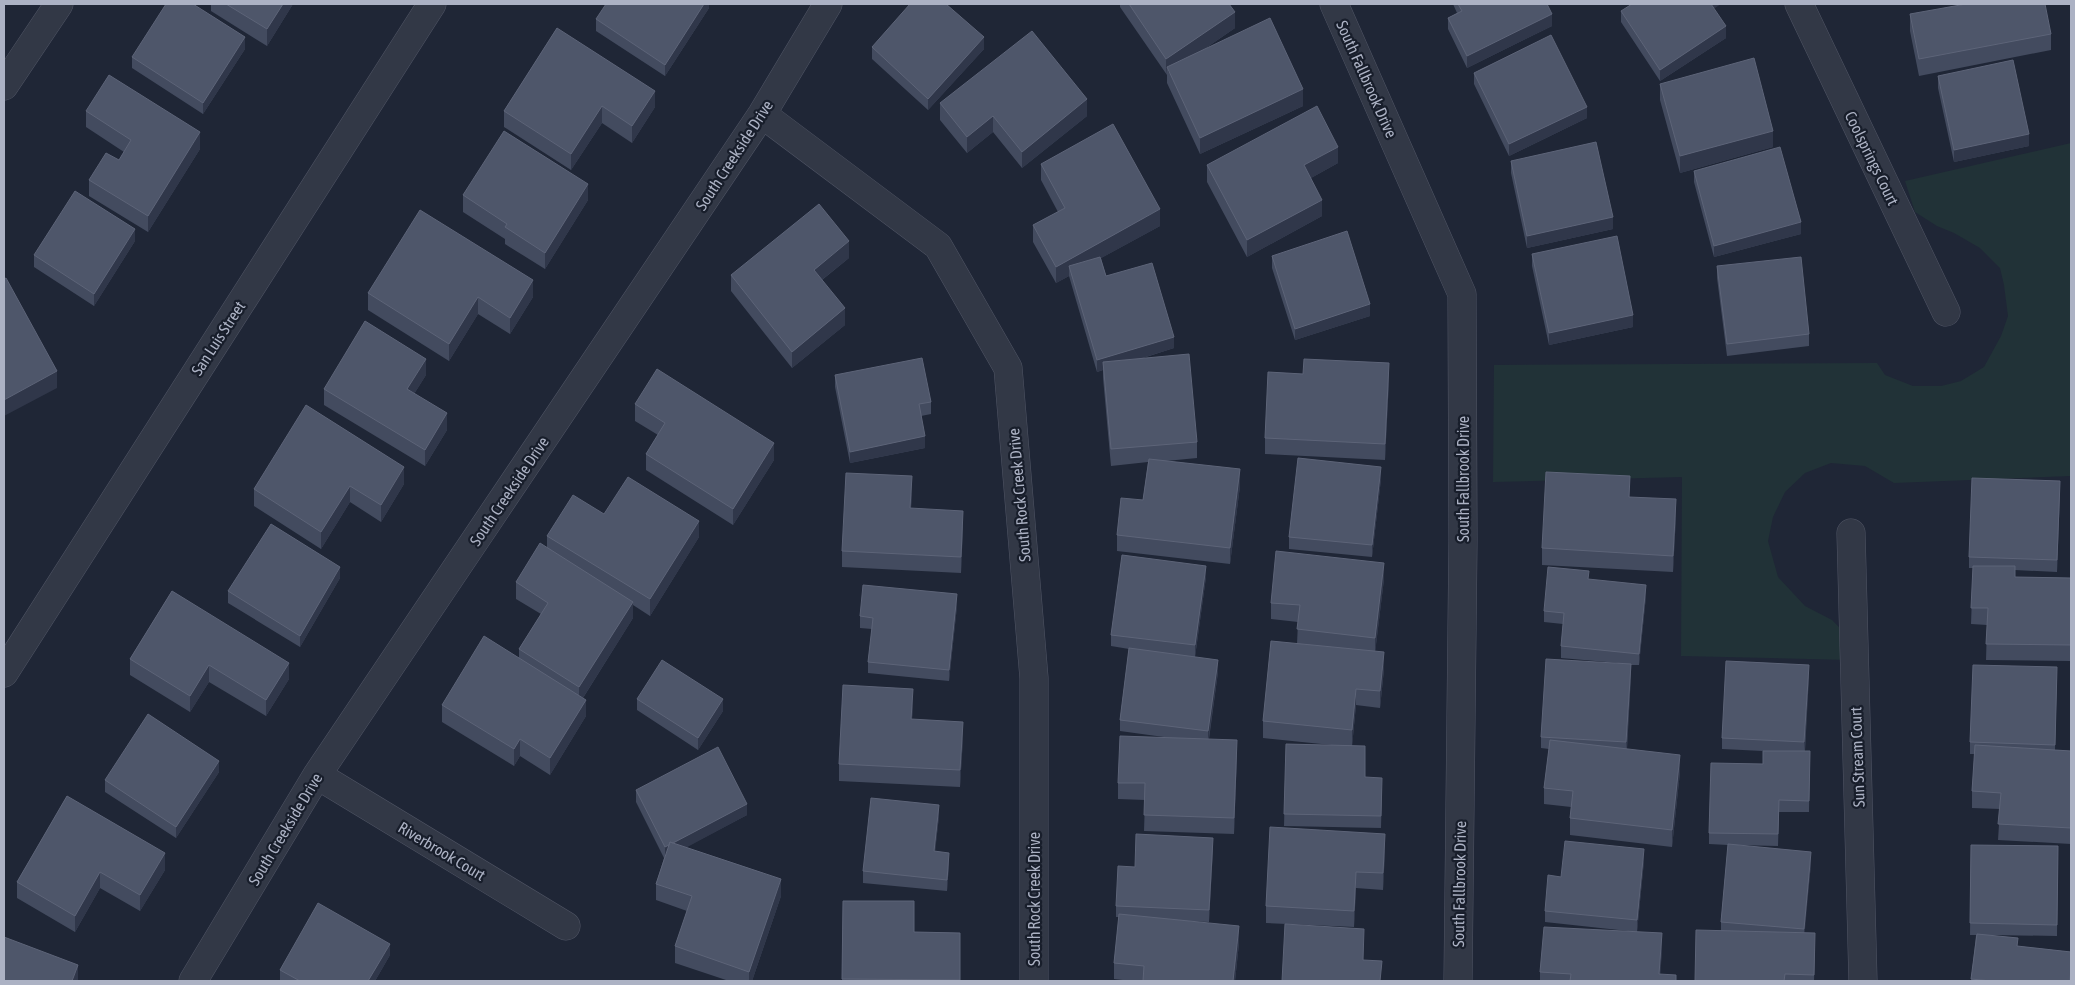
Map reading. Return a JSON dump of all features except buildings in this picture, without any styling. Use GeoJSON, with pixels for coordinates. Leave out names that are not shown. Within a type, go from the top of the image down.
{"type":"FeatureCollection","features":[{"type":"Feature","properties":{"kind":"street"},"geometry":{"type":"LineString","coordinates":[[4,86],[59,4]]}},
{"type":"Feature","properties":{"kind":"street","name":"San Luis Street"},"geometry":{"type":"LineString","coordinates":[[4,673],[432,4]]}},
{"type":"Feature","properties":{"kind":"street","name":"South Creekside Drive"},"geometry":{"type":"LineString","coordinates":[[193,981],[317,776],[762,114],[828,4]]}},
{"type":"Feature","properties":{"kind":"street","name":"South Fallbrook Drive"},"geometry":{"type":"LineString","coordinates":[[1334,4],[1462,294],[1463,540],[1458,981]]}},
{"type":"Feature","properties":{"kind":"street","name":"Coolsprings Court"},"geometry":{"type":"LineString","coordinates":[[1799,4],[1946,312]]}},
{"type":"Feature","properties":{"kind":"street","name":"South Rock Creek Drive"},"geometry":{"type":"LineString","coordinates":[[762,114],[938,246],[1008,368],[1034,678],[1034,981]]}},
{"type":"Feature","properties":{"kind":"street","name":"Sun Stream Court"},"geometry":{"type":"LineString","coordinates":[[1851,533],[1863,981]]}},
{"type":"Feature","properties":{"kind":"street","name":"Riverbrook Court"},"geometry":{"type":"LineString","coordinates":[[317,776],[566,926]]}},
{"type":"Feature","properties":{"kind":"shaded area"},"geometry":{"type":"Polygon","coordinates":[[[2071,143],[2071,476],[1894,483],[1865,466],[1831,463],[1805,473],[1785,492],[1773,517],[1768,541],[1778,577],[1805,606],[1832,620],[1844,632],[1850,660],[1681,656],[1682,477],[1493,482],[1494,365],[1877,363],[1885,375],[1913,386],[1941,386],[1961,381],[1984,367],[2001,336],[2008,316],[2000,268],[1980,248],[1954,233],[1937,226],[1915,212],[1905,181],[2071,143]]]}}]}
